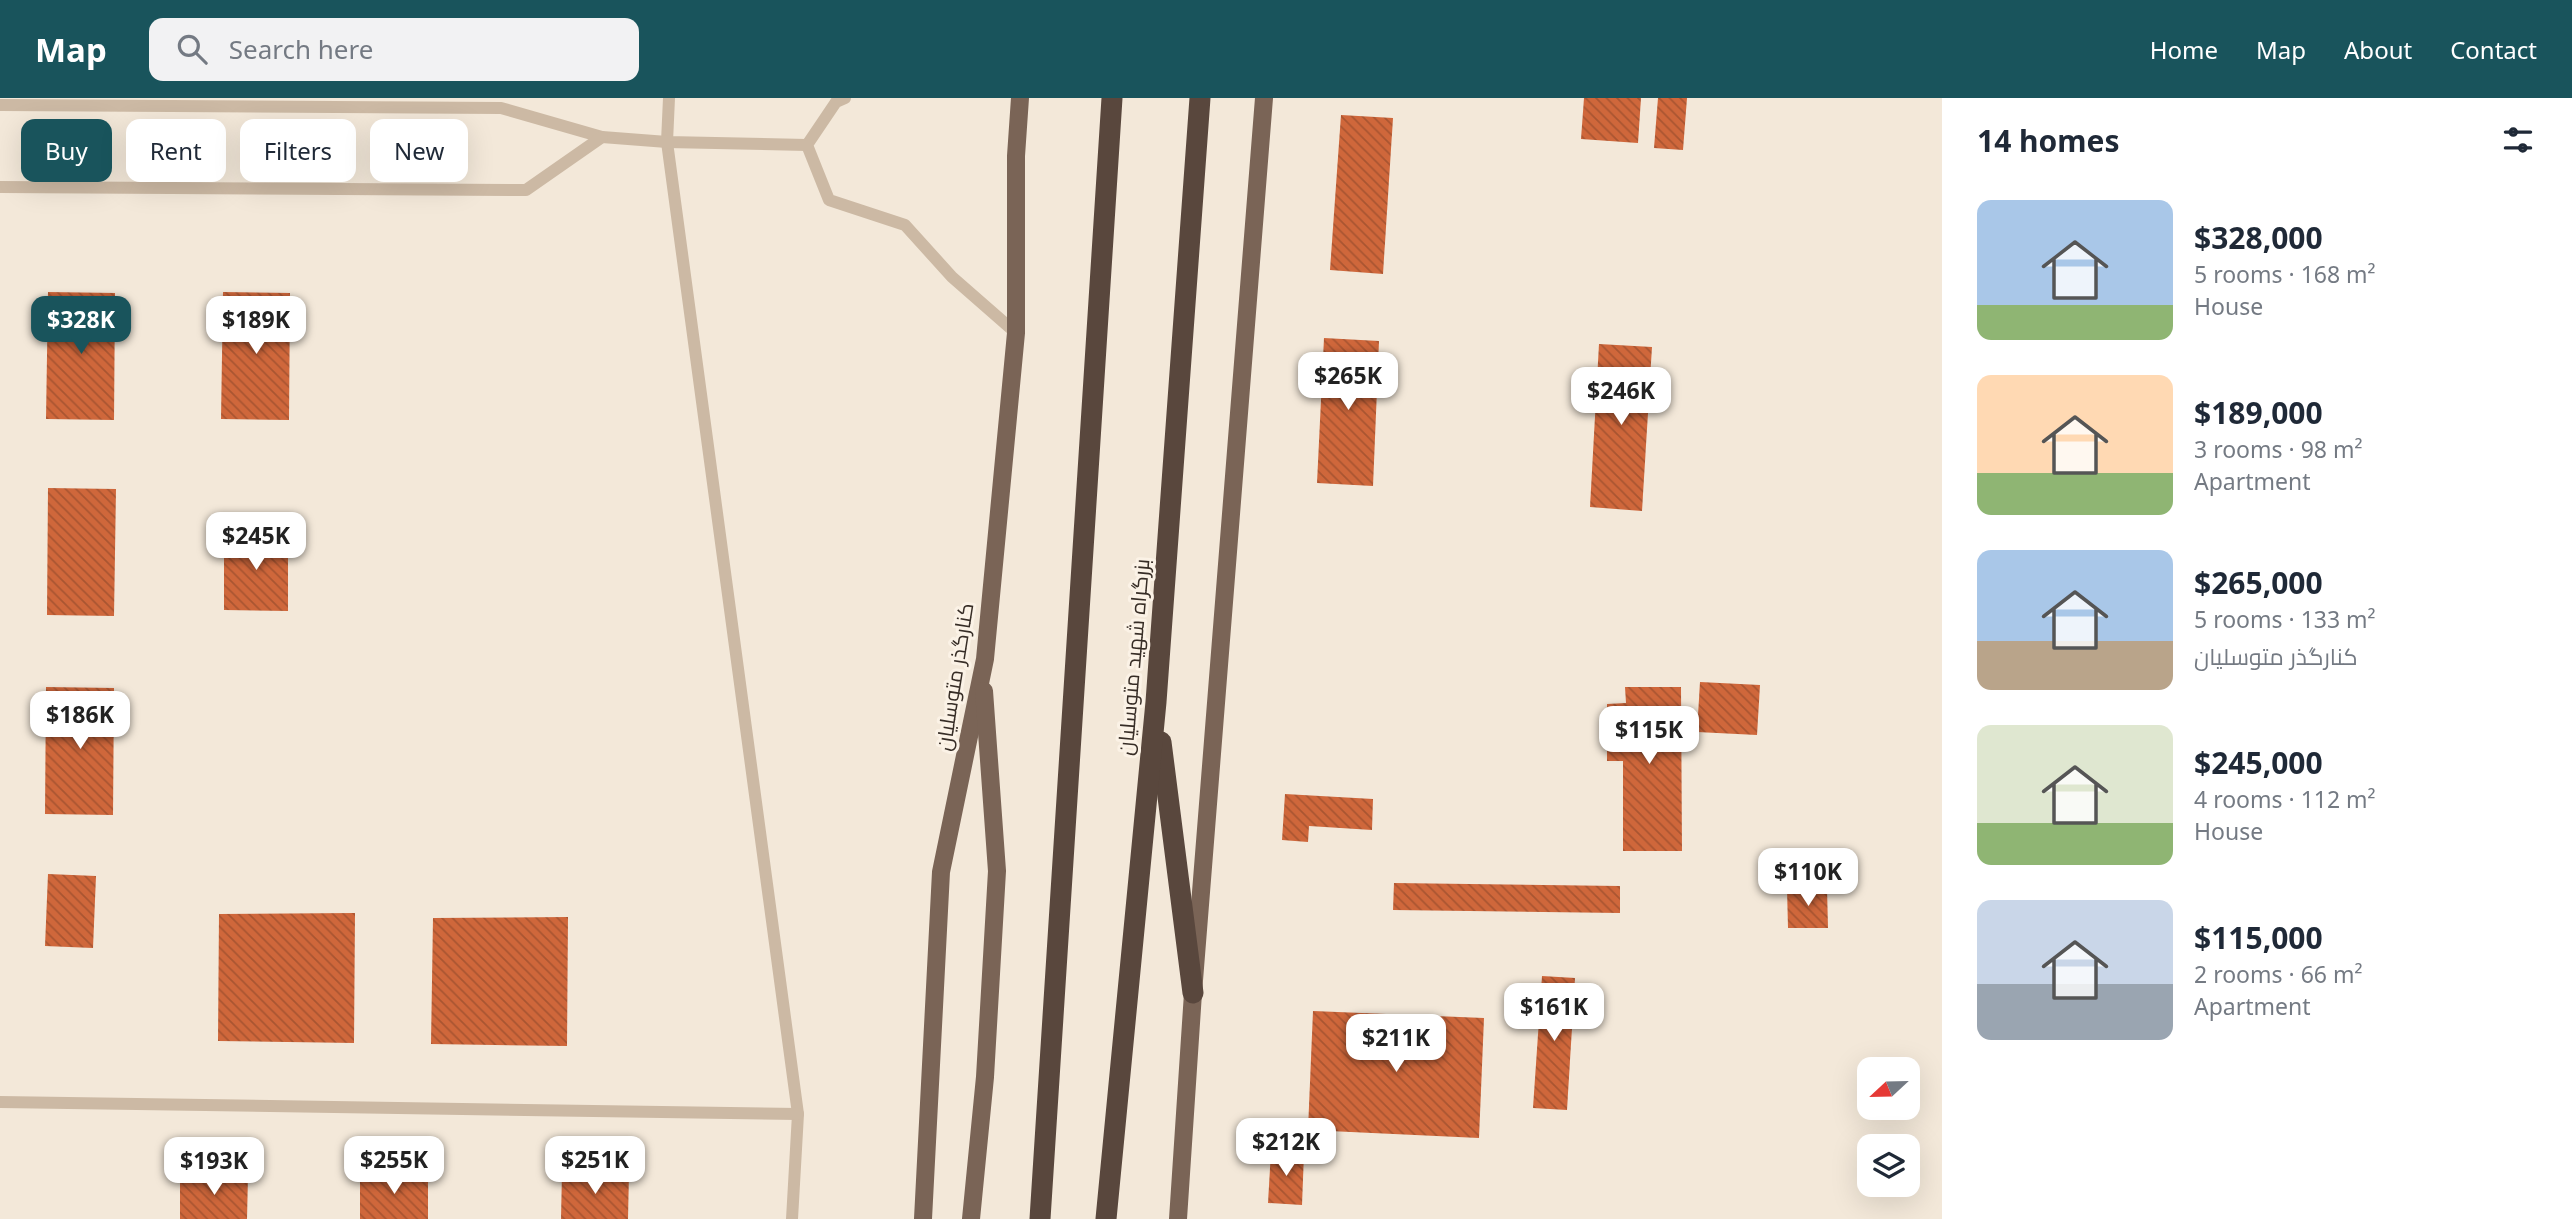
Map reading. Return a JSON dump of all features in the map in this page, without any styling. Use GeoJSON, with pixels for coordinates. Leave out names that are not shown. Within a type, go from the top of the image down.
{"type":"FeatureCollection","features":[{"type":"Feature","properties":{"kind":"highway"},"geometry":{"type":"LineString","coordinates":[[1040,1219],[1112,98]]}},
{"type":"Feature","properties":{"kind":"highway","name":"بزرگراه شهید متوسلیان"},"geometry":{"type":"LineString","coordinates":[[1106,1219],[1156,702],[1200,98]]}},
{"type":"Feature","properties":{"kind":"highway"},"geometry":{"type":"LineString","coordinates":[[1156,702],[1193,993]]}},
{"type":"Feature","properties":{"kind":"main road","name":"کنارگذر متوسلیان"},"geometry":{"type":"LineString","coordinates":[[923,1219],[941,872],[983,670],[1016,333],[1016,156],[1020,98]]}},
{"type":"Feature","properties":{"kind":"main road"},"geometry":{"type":"LineString","coordinates":[[1178,1219],[1193,993],[1264,98]]}},
{"type":"Feature","properties":{"kind":"main road"},"geometry":{"type":"LineString","coordinates":[[971,1219],[985,1077],[997,870],[983,670]]}},
{"type":"Feature","properties":{"kind":"lane"},"geometry":{"type":"LineString","coordinates":[[669,98],[667,142],[798,1114],[792,1219]]}},
{"type":"Feature","properties":{"kind":"lane"},"geometry":{"type":"LineString","coordinates":[[807,145],[836,102],[845,98]]}},
{"type":"Feature","properties":{"kind":"lane"},"geometry":{"type":"LineString","coordinates":[[0,105],[501,108],[602,137],[667,142],[807,145]]}},
{"type":"Feature","properties":{"kind":"lane"},"geometry":{"type":"LineString","coordinates":[[0,187],[526,190],[602,137]]}},
{"type":"Feature","properties":{"kind":"lane"},"geometry":{"type":"LineString","coordinates":[[807,145],[829,200],[905,225],[952,277],[1016,333]]}},
{"type":"Feature","properties":{"kind":"lane"},"geometry":{"type":"LineString","coordinates":[[0,1102],[798,1114]]}},
{"type":"Feature","properties":{"kind":"building"},"geometry":{"type":"Polygon","coordinates":[[[1584,98],[1641,98],[1638,143],[1581,139],[1584,98]]]}},
{"type":"Feature","properties":{"kind":"building"},"geometry":{"type":"Polygon","coordinates":[[[1658,98],[1687,98],[1683,150],[1654,148],[1658,98]]]}},
{"type":"Feature","properties":{"kind":"building"},"geometry":{"type":"Polygon","coordinates":[[[1341,115],[1393,118],[1383,274],[1330,270],[1341,115]]]}},
{"type":"Feature","properties":{"kind":"building"},"geometry":{"type":"Polygon","coordinates":[[[48,292],[115,293],[114,420],[46,419],[48,292]]]}},
{"type":"Feature","properties":{"kind":"building"},"geometry":{"type":"Polygon","coordinates":[[[223,292],[290,293],[289,420],[221,419],[223,292]]]}},
{"type":"Feature","properties":{"kind":"building"},"geometry":{"type":"Polygon","coordinates":[[[1324,338],[1379,341],[1373,486],[1317,483],[1324,338]]]}},
{"type":"Feature","properties":{"kind":"building"},"geometry":{"type":"Polygon","coordinates":[[[1599,344],[1652,347],[1642,511],[1590,507],[1599,344]]]}},
{"type":"Feature","properties":{"kind":"building"},"geometry":{"type":"Polygon","coordinates":[[[48,488],[116,489],[114,616],[47,615],[48,488]]]}},
{"type":"Feature","properties":{"kind":"building"},"geometry":{"type":"Polygon","coordinates":[[[224,533],[288,533],[288,611],[224,610],[224,533]]]}},
{"type":"Feature","properties":{"kind":"building"},"geometry":{"type":"Polygon","coordinates":[[[1700,682],[1760,685],[1757,735],[1697,732],[1700,682]]]}},
{"type":"Feature","properties":{"kind":"building"},"geometry":{"type":"Polygon","coordinates":[[[46,687],[114,688],[113,815],[45,814],[46,687]]]}},
{"type":"Feature","properties":{"kind":"building"},"geometry":{"type":"Polygon","coordinates":[[[1625,687],[1681,687],[1682,851],[1623,851],[1623,761],[1607,761],[1607,704],[1626,703],[1625,687]]]}},
{"type":"Feature","properties":{"kind":"building"},"geometry":{"type":"Polygon","coordinates":[[[1285,794],[1373,799],[1372,830],[1309,826],[1308,842],[1282,840],[1285,794]]]}},
{"type":"Feature","properties":{"kind":"building"},"geometry":{"type":"Polygon","coordinates":[[[48,874],[96,876],[93,948],[45,946],[48,874]]]}},
{"type":"Feature","properties":{"kind":"building"},"geometry":{"type":"Polygon","coordinates":[[[1394,883],[1620,886],[1620,913],[1393,910],[1394,883]]]}},
{"type":"Feature","properties":{"kind":"building"},"geometry":{"type":"Polygon","coordinates":[[[1787,888],[1827,888],[1828,928],[1788,928],[1787,888]]]}},
{"type":"Feature","properties":{"kind":"building"},"geometry":{"type":"Polygon","coordinates":[[[355,913],[354,1043],[218,1041],[219,914],[355,913]]]}},
{"type":"Feature","properties":{"kind":"building"},"geometry":{"type":"Polygon","coordinates":[[[568,917],[567,1046],[431,1044],[433,918],[568,917]]]}},
{"type":"Feature","properties":{"kind":"building"},"geometry":{"type":"Polygon","coordinates":[[[1542,976],[1575,978],[1567,1110],[1533,1108],[1542,976]]]}},
{"type":"Feature","properties":{"kind":"building"},"geometry":{"type":"Polygon","coordinates":[[[1313,1011],[1484,1018],[1479,1138],[1308,1130],[1313,1011]]]}},
{"type":"Feature","properties":{"kind":"building"},"geometry":{"type":"Polygon","coordinates":[[[1271,1151],[1304,1153],[1302,1205],[1268,1203],[1271,1151]]]}},
{"type":"Feature","properties":{"kind":"building"},"geometry":{"type":"Polygon","coordinates":[[[562,1172],[629,1172],[628,1219],[561,1219],[562,1172]]]}},
{"type":"Feature","properties":{"kind":"building"},"geometry":{"type":"Polygon","coordinates":[[[360,1173],[428,1174],[428,1219],[360,1219],[360,1173]]]}},
{"type":"Feature","properties":{"kind":"building"},"geometry":{"type":"Polygon","coordinates":[[[180,1174],[248,1175],[247,1219],[180,1219],[180,1174]]]}}]}
